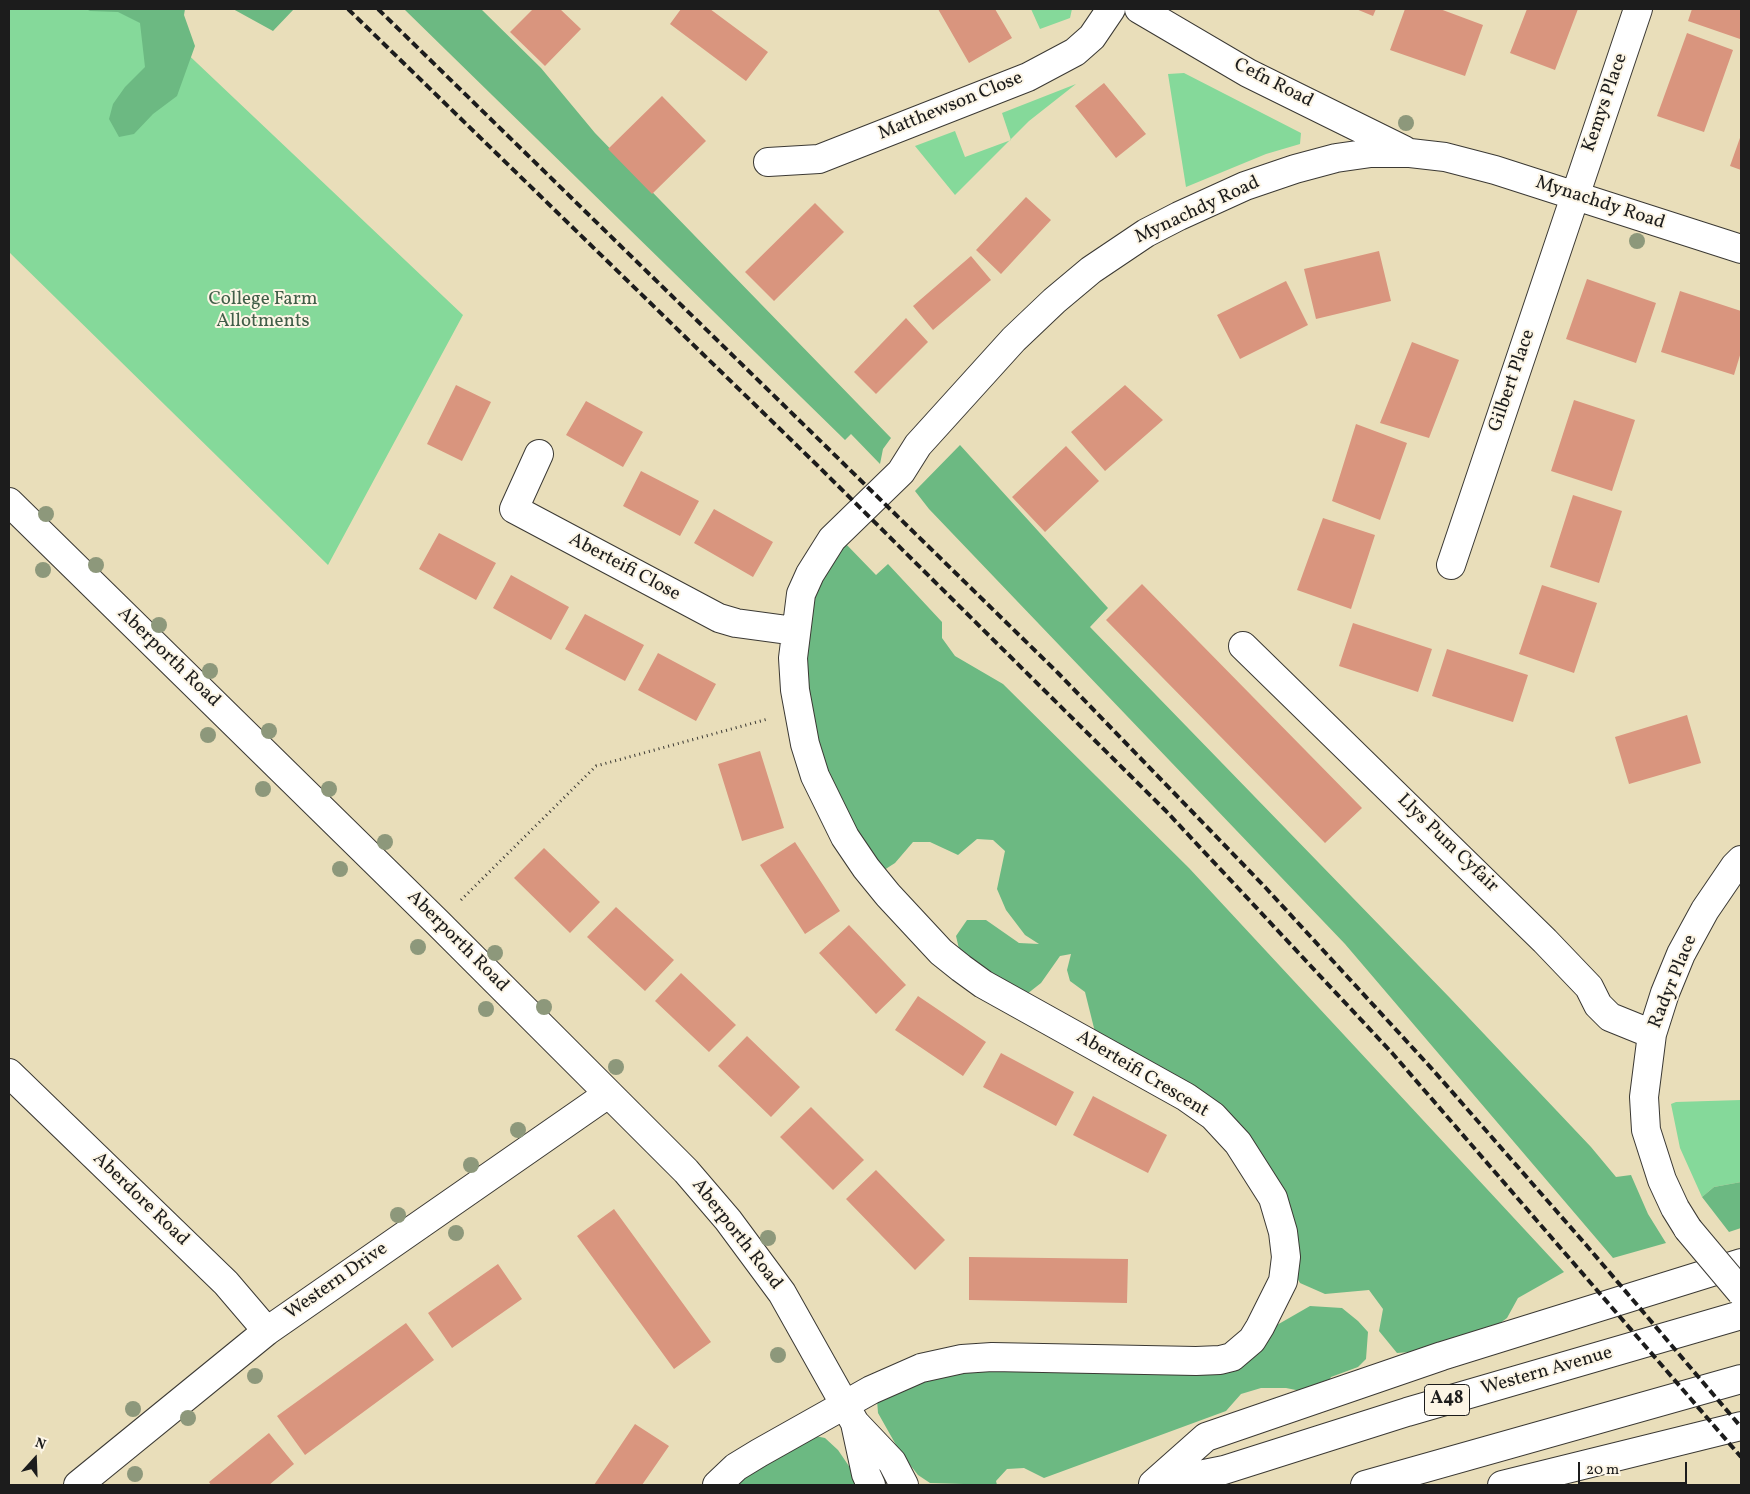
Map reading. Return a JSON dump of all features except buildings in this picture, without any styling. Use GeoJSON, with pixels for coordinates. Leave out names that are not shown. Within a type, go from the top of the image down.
{"type":"FeatureCollection","features":[{"type":"Feature","properties":{"kind":"main road","name":"Matthewson Close"},"geometry":{"type":"LineString","coordinates":[[768,162],[819,159],[1028,77],[1075,52],[1092,37],[1111,9]]}},
{"type":"Feature","properties":{"kind":"main road","name":"Cefn Road"},"geometry":{"type":"LineString","coordinates":[[1139,9],[1248,73],[1410,153]]}},
{"type":"Feature","properties":{"kind":"main road","name":"Kemys Place"},"geometry":{"type":"LineString","coordinates":[[1575,197],[1638,9]]}},
{"type":"Feature","properties":{"kind":"main road","name":"Mynachdy Road"},"geometry":{"type":"LineString","coordinates":[[795,631],[801,594],[810,574],[832,539],[901,472],[918,445],[1014,339],[1090,270],[1146,233],[1245,186],[1336,158],[1371,153],[1410,153],[1446,158],[1495,170],[1741,249]]}},
{"type":"Feature","properties":{"kind":"main road","name":"Gilbert Place"},"geometry":{"type":"LineString","coordinates":[[1452,565],[1575,197]]}},
{"type":"Feature","properties":{"kind":"main road","name":"Aberteifi Close"},"geometry":{"type":"LineString","coordinates":[[539,454],[514,509],[719,618],[736,623],[795,631]]}},
{"type":"Feature","properties":{"kind":"main road","name":"Aberporth Road"},"geometry":{"type":"LineString","coordinates":[[9,502],[438,923],[686,1171],[728,1220],[782,1294],[851,1414],[892,1462],[904,1485]]}},
{"type":"Feature","properties":{"kind":"main road","name":"Aberteifi Crescent"},"geometry":{"type":"LineString","coordinates":[[716,1485],[736,1467],[851,1414],[877,1387],[921,1368],[962,1359],[992,1357],[1196,1361],[1220,1360],[1232,1356],[1243,1350],[1260,1327],[1282,1281],[1286,1257],[1283,1232],[1273,1198],[1238,1143],[1213,1116],[1186,1097],[984,984],[960,968],[916,926],[866,868],[845,837],[815,776],[805,744],[795,690],[795,631]]}},
{"type":"Feature","properties":{"kind":"main road","name":"Llys Pum Cyfair"},"geometry":{"type":"LineString","coordinates":[[1243,646],[1545,941],[1589,987],[1598,1005],[1610,1017],[1652,1034]]}},
{"type":"Feature","properties":{"kind":"main road","name":"Radyr Place"},"geometry":{"type":"LineString","coordinates":[[1741,860],[1734,866],[1705,910],[1681,954],[1665,993],[1652,1034],[1644,1097],[1646,1130],[1662,1180],[1675,1208],[1688,1229],[1741,1292]]}},
{"type":"Feature","properties":{"kind":"main road","name":"Aberdore Road"},"geometry":{"type":"LineString","coordinates":[[9,1072],[226,1283],[268,1331]]}},
{"type":"Feature","properties":{"kind":"main road","name":"Western Drive"},"geometry":{"type":"LineString","coordinates":[[78,1485],[268,1331],[608,1094]]}},
{"type":"Feature","properties":{"kind":"main road"},"geometry":{"type":"LineString","coordinates":[[1152,1485],[1206,1437],[1442,1356],[1741,1263]]}},
{"type":"Feature","properties":{"kind":"main road","name":"Western Avenue"},"geometry":{"type":"LineString","coordinates":[[1152,1485],[1224,1470],[1407,1412],[1741,1315]]}},
{"type":"Feature","properties":{"kind":"main road"},"geometry":{"type":"LineString","coordinates":[[1365,1485],[1741,1379]]}},
{"type":"Feature","properties":{"kind":"main road","name":"Aberporth Road"},"geometry":{"type":"LineString","coordinates":[[851,1414],[866,1474],[871,1485]]}},
{"type":"Feature","properties":{"kind":"main road"},"geometry":{"type":"LineString","coordinates":[[1502,1485],[1741,1426]]}},
{"type":"Feature","properties":{"kind":"path"},"geometry":{"type":"LineString","coordinates":[[438,923],[596,766],[773,718]]}},
{"type":"Feature","properties":{"kind":"green space","name":"College Farm Allotments"},"geometry":{"type":"Polygon","coordinates":[[[9,9],[140,9],[463,315],[328,565],[9,252],[9,9]]]}},
{"type":"Feature","properties":{"kind":"green space"},"geometry":{"type":"Polygon","coordinates":[[[86,9],[185,9],[184,15],[195,46],[177,96],[153,114],[134,134],[119,137],[109,119],[113,104],[125,87],[145,67],[140,23],[118,12],[90,11],[86,9]]]}},
{"type":"Feature","properties":{"kind":"green space"},"geometry":{"type":"Polygon","coordinates":[[[233,9],[294,9],[273,31],[233,9]]]}},
{"type":"Feature","properties":{"kind":"green space"},"geometry":{"type":"Polygon","coordinates":[[[404,9],[481,9],[541,68],[595,133],[891,438],[883,449],[880,464],[851,434],[845,440],[404,9]]]}},
{"type":"Feature","properties":{"kind":"green space"},"geometry":{"type":"Polygon","coordinates":[[[1031,9],[1072,9],[1070,18],[1040,29],[1031,9]]]}},
{"type":"Feature","properties":{"kind":"green space"},"geometry":{"type":"Polygon","coordinates":[[[1184,73],[1301,133],[1300,144],[1266,154],[1186,187],[1168,74],[1184,73]]]}},
{"type":"Feature","properties":{"kind":"green space"},"geometry":{"type":"Polygon","coordinates":[[[1076,84],[1029,121],[1011,139],[1002,113],[1076,84]]]}},
{"type":"Feature","properties":{"kind":"green space"},"geometry":{"type":"Polygon","coordinates":[[[955,131],[965,157],[1009,141],[955,195],[915,146],[955,131]]]}},
{"type":"Feature","properties":{"kind":"green space"},"geometry":{"type":"Polygon","coordinates":[[[960,445],[1108,608],[1090,627],[1450,998],[1591,1147],[1616,1177],[1631,1175],[1648,1214],[1666,1243],[1613,1258],[1345,944],[929,509],[915,491],[960,445]]]}},
{"type":"Feature","properties":{"kind":"green space"},"geometry":{"type":"Polygon","coordinates":[[[844,542],[876,575],[888,564],[942,622],[942,638],[955,656],[1003,684],[1189,868],[1564,1272],[1518,1298],[1507,1318],[1484,1335],[1437,1350],[1397,1353],[1379,1331],[1383,1309],[1369,1290],[1325,1294],[1300,1283],[1292,1269],[1275,1184],[1095,1032],[1085,992],[1070,981],[1067,970],[1071,954],[1060,956],[1041,983],[1027,994],[1007,992],[960,953],[956,936],[967,920],[986,920],[1019,943],[1039,944],[1025,935],[1006,910],[997,889],[1005,851],[993,840],[977,839],[958,855],[930,842],[913,842],[895,863],[881,872],[871,867],[833,789],[813,734],[805,692],[807,620],[825,567],[844,542]]]}},
{"type":"Feature","properties":{"kind":"green space"},"geometry":{"type":"Polygon","coordinates":[[[1741,1100],[1741,1182],[1714,1187],[1702,1197],[1680,1148],[1671,1104],[1676,1102],[1741,1100]]]}},
{"type":"Feature","properties":{"kind":"green space"},"geometry":{"type":"Polygon","coordinates":[[[1741,1182],[1741,1228],[1729,1232],[1702,1197],[1714,1187],[1741,1182]]]}},
{"type":"Feature","properties":{"kind":"green space"},"geometry":{"type":"Polygon","coordinates":[[[1310,1306],[1342,1308],[1368,1332],[1366,1359],[1358,1367],[1331,1377],[1326,1387],[1306,1392],[1286,1388],[1261,1388],[1241,1394],[1226,1411],[1044,1478],[1024,1468],[1007,1469],[996,1481],[997,1485],[930,1483],[918,1475],[900,1452],[878,1413],[877,1400],[920,1376],[990,1370],[1197,1371],[1310,1306]]]}},
{"type":"Feature","properties":{"kind":"green space"},"geometry":{"type":"Polygon","coordinates":[[[806,1434],[825,1438],[838,1450],[860,1485],[736,1485],[806,1434]]]}},
{"type":"Feature","properties":{"kind":"railway"},"geometry":{"type":"LineString","coordinates":[[348,9],[818,466],[1166,811],[1393,1054],[1741,1457]]}},
{"type":"Feature","properties":{"kind":"railway"},"geometry":{"type":"LineString","coordinates":[[378,9],[1058,673],[1265,887],[1433,1070],[1587,1246],[1741,1427]]}}]}
